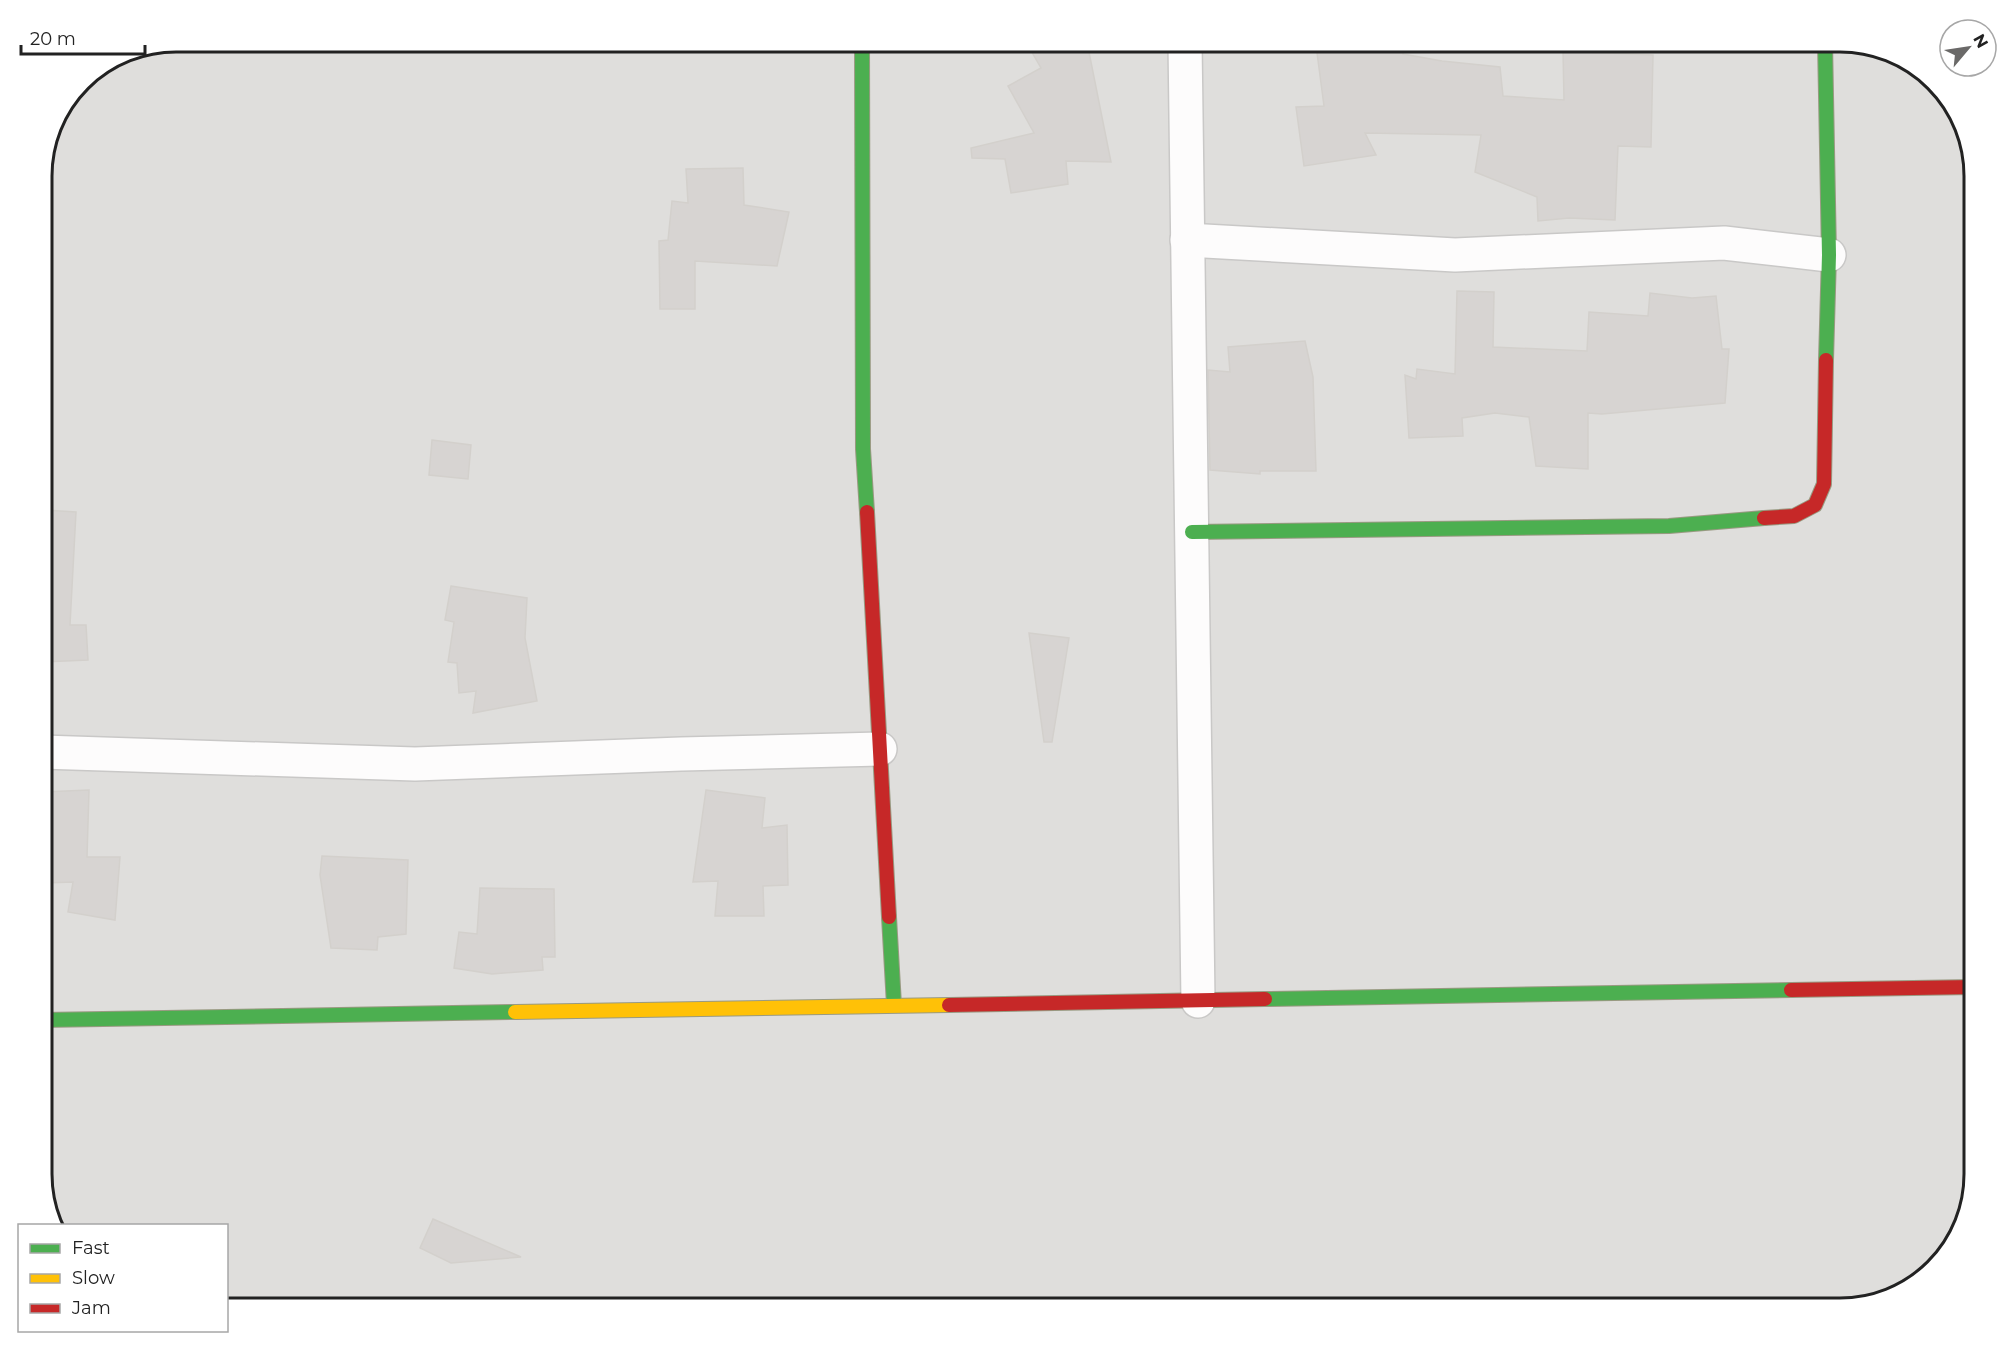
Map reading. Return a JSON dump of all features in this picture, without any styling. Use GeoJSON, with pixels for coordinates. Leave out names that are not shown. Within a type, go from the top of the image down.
{"type":"FeatureCollection","features":[{"type":"Feature","properties":{"kind":"street"},"geometry":{"type":"LineString","coordinates":[[862,52],[863,449],[894,1005]]}},
{"type":"Feature","properties":{"kind":"street"},"geometry":{"type":"LineString","coordinates":[[1185,52],[1198,1000]]}},
{"type":"Feature","properties":{"kind":"street"},"geometry":{"type":"LineString","coordinates":[[1192,532],[1668,526],[1794,516],[1815,505],[1824,484],[1829,255],[1825,52]]}},
{"type":"Feature","properties":{"kind":"street"},"geometry":{"type":"LineString","coordinates":[[1187,240],[1455,255],[1724,243],[1829,255]]}},
{"type":"Feature","properties":{"kind":"street"},"geometry":{"type":"LineString","coordinates":[[53,752],[415,764],[880,749]]}},
{"type":"Feature","properties":{"kind":"street"},"geometry":{"type":"LineString","coordinates":[[53,1020],[1964,987]]}},
{"type":"Feature","properties":{"kind":"shaded area"},"geometry":{"type":"Polygon","coordinates":[[[177,52],[1839,52],[1879,59],[1908,73],[1933,95],[1951,122],[1961,153],[1964,177],[1964,1173],[1957,1213],[1943,1242],[1921,1267],[1901,1281],[1871,1293],[1839,1298],[228,1298],[228,1224],[64,1224],[57,1205],[53,1181],[53,169],[62,129],[78,101],[108,73],[145,57],[177,52]]]}},
{"type":"Feature","properties":{"kind":"building"},"geometry":{"type":"Polygon","coordinates":[[[1032,52],[1089,52],[1111,162],[1066,161],[1068,184],[1011,193],[1005,159],[972,158],[971,148],[1034,133],[1008,86],[1041,68],[1032,52]]]}},
{"type":"Feature","properties":{"kind":"building"},"geometry":{"type":"Polygon","coordinates":[[[1317,52],[1403,52],[1403,54],[1442,61],[1500,67],[1503,96],[1564,100],[1563,52],[1653,55],[1651,147],[1618,146],[1615,220],[1569,218],[1538,221],[1537,197],[1475,172],[1481,135],[1365,133],[1376,155],[1304,166],[1296,107],[1324,106],[1317,52]]]}},
{"type":"Feature","properties":{"kind":"building"},"geometry":{"type":"Polygon","coordinates":[[[743,168],[744,205],[789,212],[777,266],[695,261],[695,309],[660,309],[659,241],[668,240],[672,201],[688,203],[686,169],[743,168]]]}},
{"type":"Feature","properties":{"kind":"building"},"geometry":{"type":"Polygon","coordinates":[[[1457,291],[1494,292],[1493,347],[1587,351],[1589,312],[1648,316],[1650,293],[1692,298],[1716,296],[1722,349],[1729,349],[1725,403],[1602,414],[1588,413],[1588,469],[1536,466],[1529,417],[1495,413],[1462,418],[1463,436],[1409,438],[1405,375],[1416,379],[1417,369],[1455,374],[1457,291]]]}},
{"type":"Feature","properties":{"kind":"building"},"geometry":{"type":"Polygon","coordinates":[[[1305,341],[1313,377],[1316,471],[1260,471],[1260,474],[1210,470],[1208,370],[1230,372],[1228,347],[1305,341]]]}},
{"type":"Feature","properties":{"kind":"building"},"geometry":{"type":"Polygon","coordinates":[[[432,440],[471,445],[468,479],[429,475],[432,440]]]}},
{"type":"Feature","properties":{"kind":"building"},"geometry":{"type":"Polygon","coordinates":[[[53,511],[76,512],[70,625],[86,625],[88,660],[53,662],[53,511]]]}},
{"type":"Feature","properties":{"kind":"building"},"geometry":{"type":"Polygon","coordinates":[[[451,586],[527,598],[525,638],[537,701],[473,713],[476,691],[459,693],[457,663],[448,662],[454,622],[445,620],[451,586]]]}},
{"type":"Feature","properties":{"kind":"building"},"geometry":{"type":"Polygon","coordinates":[[[1029,633],[1069,638],[1052,742],[1044,742],[1029,633]]]}},
{"type":"Feature","properties":{"kind":"building"},"geometry":{"type":"Polygon","coordinates":[[[89,790],[87,857],[120,857],[115,920],[68,912],[73,882],[53,883],[53,792],[89,790]]]}},
{"type":"Feature","properties":{"kind":"building"},"geometry":{"type":"Polygon","coordinates":[[[706,790],[765,798],[762,828],[787,825],[788,885],[763,886],[764,916],[715,916],[718,881],[693,882],[706,790]]]}},
{"type":"Feature","properties":{"kind":"building"},"geometry":{"type":"Polygon","coordinates":[[[322,856],[408,860],[406,934],[378,937],[377,950],[331,948],[320,875],[322,856]]]}},
{"type":"Feature","properties":{"kind":"building"},"geometry":{"type":"Polygon","coordinates":[[[480,888],[554,889],[555,957],[542,957],[543,970],[492,974],[454,968],[459,932],[477,934],[480,888]]]}},
{"type":"Feature","properties":{"kind":"building"},"geometry":{"type":"Polygon","coordinates":[[[433,1219],[521,1257],[451,1263],[420,1248],[433,1219]]]}},
{"type":"Feature","properties":{"kind":"traffic: fast"},"geometry":{"type":"LineString","coordinates":[[862,52],[863,449],[867,512]]}},
{"type":"Feature","properties":{"kind":"traffic: fast"},"geometry":{"type":"LineString","coordinates":[[1825,52],[1829,255],[1826,360]]}},
{"type":"Feature","properties":{"kind":"traffic: fast"},"geometry":{"type":"LineString","coordinates":[[1192,532],[1669,526],[1764,518]]}},
{"type":"Feature","properties":{"kind":"traffic: fast"},"geometry":{"type":"LineString","coordinates":[[889,917],[894,1005]]}},
{"type":"Feature","properties":{"kind":"traffic: fast"},"geometry":{"type":"LineString","coordinates":[[1265,999],[1791,990]]}},
{"type":"Feature","properties":{"kind":"traffic: fast"},"geometry":{"type":"LineString","coordinates":[[53,1020],[515,1012]]}},
{"type":"Feature","properties":{"kind":"traffic: slow"},"geometry":{"type":"LineString","coordinates":[[515,1012],[949,1005]]}},
{"type":"Feature","properties":{"kind":"traffic: jam"},"geometry":{"type":"LineString","coordinates":[[1764,518],[1794,516],[1815,505],[1824,484],[1826,360]]}},
{"type":"Feature","properties":{"kind":"traffic: jam"},"geometry":{"type":"LineString","coordinates":[[867,512],[889,917]]}},
{"type":"Feature","properties":{"kind":"traffic: jam"},"geometry":{"type":"LineString","coordinates":[[1791,990],[1964,987]]}},
{"type":"Feature","properties":{"kind":"traffic: jam"},"geometry":{"type":"LineString","coordinates":[[949,1005],[1265,999]]}}]}
